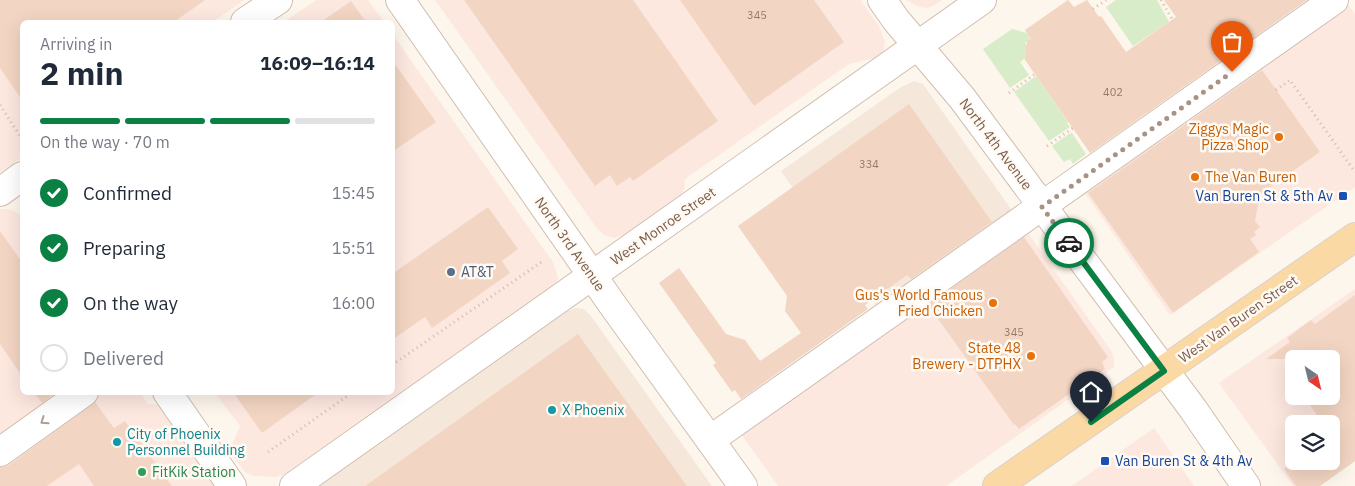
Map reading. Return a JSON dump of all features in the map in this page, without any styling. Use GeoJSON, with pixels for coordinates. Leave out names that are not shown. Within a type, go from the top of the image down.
{"type":"FeatureCollection","features":[{"type":"Feature","properties":{"kind":"main road","name":"West Van Buren Street"},"geometry":{"type":"LineString","coordinates":[[997,486],[1355,237]]}},
{"type":"Feature","properties":{"kind":"street"},"geometry":{"type":"LineString","coordinates":[[248,20],[278,0]]}},
{"type":"Feature","properties":{"kind":"street","name":"North 3rd Avenue"},"geometry":{"type":"LineString","coordinates":[[400,0],[743,486]]}},
{"type":"Feature","properties":{"kind":"street","name":"North 4th Avenue"},"geometry":{"type":"LineString","coordinates":[[882,0],[962,98],[1164,371],[1246,486]]}},
{"type":"Feature","properties":{"kind":"street","name":"West Monroe Street"},"geometry":{"type":"LineString","coordinates":[[294,486],[982,0]]}},
{"type":"Feature","properties":{"kind":"street"},"geometry":{"type":"LineString","coordinates":[[710,440],[1334,0]]}},
{"type":"Feature","properties":{"kind":"street"},"geometry":{"type":"LineString","coordinates":[[0,452],[80,395]]}},
{"type":"Feature","properties":{"kind":"street"},"geometry":{"type":"LineString","coordinates":[[169,395],[232,486]]}},
{"type":"Feature","properties":{"kind":"path"},"geometry":{"type":"LineString","coordinates":[[1093,9],[1106,0]]}},
{"type":"Feature","properties":{"kind":"path"},"geometry":{"type":"LineString","coordinates":[[1161,0],[1172,19]]}},
{"type":"Feature","properties":{"kind":"path"},"geometry":{"type":"LineString","coordinates":[[1009,92],[1035,74]]}},
{"type":"Feature","properties":{"kind":"path"},"geometry":{"type":"LineString","coordinates":[[1276,90],[1290,80],[1355,172]]}},
{"type":"Feature","properties":{"kind":"path"},"geometry":{"type":"LineString","coordinates":[[0,105],[20,136]]}},
{"type":"Feature","properties":{"kind":"path"},"geometry":{"type":"LineString","coordinates":[[1047,146],[1073,128]]}},
{"type":"Feature","properties":{"kind":"path"},"geometry":{"type":"LineString","coordinates":[[395,363],[543,261]]}},
{"type":"Feature","properties":{"kind":"path"},"geometry":{"type":"LineString","coordinates":[[268,452],[349,395]]}},
{"type":"Feature","properties":{"kind":"shaded area"},"geometry":{"type":"Polygon","coordinates":[[[0,0],[244,0],[216,20],[20,20],[20,158],[0,172],[0,0]]]}},
{"type":"Feature","properties":{"kind":"shaded area"},"geometry":{"type":"Polygon","coordinates":[[[316,0],[368,0],[383,20],[287,20],[316,0]]]}},
{"type":"Feature","properties":{"kind":"shaded area"},"geometry":{"type":"Polygon","coordinates":[[[435,0],[860,0],[879,26],[885,42],[883,52],[879,57],[849,64],[685,179],[684,190],[680,196],[624,235],[614,238],[604,235],[598,230],[435,0]]]}},
{"type":"Feature","properties":{"kind":"shaded area"},"geometry":{"type":"Polygon","coordinates":[[[906,0],[942,0],[927,8],[919,7],[906,0]]]}},
{"type":"Feature","properties":{"kind":"shaded area","name":"The Van Buren"},"geometry":{"type":"Polygon","coordinates":[[[1345,0],[1355,14],[1355,187],[1170,315],[1080,186],[1345,0]]]}},
{"type":"Feature","properties":{"kind":"shaded area"},"geometry":{"type":"Polygon","coordinates":[[[395,38],[553,262],[558,278],[556,282],[544,291],[284,474],[277,477],[253,476],[245,472],[229,451],[240,426],[217,395],[395,395],[395,38]]]}},
{"type":"Feature","properties":{"kind":"shaded area"},"geometry":{"type":"Polygon","coordinates":[[[914,81],[923,84],[1018,219],[883,315],[781,171],[901,87],[914,81]]]}},
{"type":"Feature","properties":{"kind":"shaded area"},"geometry":{"type":"Polygon","coordinates":[[[0,209],[9,209],[20,214],[20,395],[141,395],[148,404],[157,404],[168,413],[217,486],[0,486],[0,209]]]}},
{"type":"Feature","properties":{"kind":"shaded area"},"geometry":{"type":"Polygon","coordinates":[[[1018,219],[1112,352],[1114,367],[946,486],[778,486],[732,421],[1018,219]]]}},
{"type":"Feature","properties":{"kind":"shaded area"},"geometry":{"type":"Polygon","coordinates":[[[1355,289],[1355,461],[1320,486],[1293,486],[1219,383],[1355,289]]]}},
{"type":"Feature","properties":{"kind":"shaded area","name":"X Phoenix"},"geometry":{"type":"Polygon","coordinates":[[[576,308],[584,309],[591,316],[712,486],[320,486],[568,311],[576,308]]]}},
{"type":"Feature","properties":{"kind":"shaded area"},"geometry":{"type":"Polygon","coordinates":[[[1154,428],[1194,486],[1072,486],[1154,428]]]}},
{"type":"Feature","properties":{"kind":"green space"},"geometry":{"type":"Polygon","coordinates":[[[1116,0],[1157,0],[1169,22],[1133,46],[1106,7],[1116,0]]]}},
{"type":"Feature","properties":{"kind":"green space"},"geometry":{"type":"Polygon","coordinates":[[[1012,29],[1027,33],[1031,39],[1025,43],[1028,47],[1025,55],[1027,57],[1020,62],[1029,75],[1010,88],[983,49],[1012,29]]]}},
{"type":"Feature","properties":{"kind":"green space"},"geometry":{"type":"Polygon","coordinates":[[[1036,76],[1070,127],[1049,141],[1014,92],[1036,76]]]}},
{"type":"Feature","properties":{"kind":"green space"},"geometry":{"type":"Polygon","coordinates":[[[1072,133],[1086,154],[1073,164],[1070,159],[1064,162],[1052,146],[1072,133]]]}},
{"type":"Feature","properties":{"kind":"building"},"geometry":{"type":"Polygon","coordinates":[[[0,0],[205,0],[177,20],[20,20],[20,97],[0,68],[0,0]]]}},
{"type":"Feature","properties":{"kind":"building"},"geometry":{"type":"Polygon","coordinates":[[[464,0],[633,0],[718,121],[633,181],[630,177],[617,186],[610,175],[595,186],[464,0]]]}},
{"type":"Feature","properties":{"kind":"building"},"geometry":{"type":"Polygon","coordinates":[[[680,0],[814,0],[844,42],[754,106],[680,0]]]}},
{"type":"Feature","properties":{"kind":"building"},"geometry":{"type":"Polygon","coordinates":[[[1068,0],[1074,7],[1087,0],[1099,17],[1101,16],[1126,52],[1176,17],[1164,0],[1307,0],[1090,153],[1025,60],[1027,41],[1031,39],[1025,30],[1068,0]]]}},
{"type":"Feature","properties":{"kind":"building"},"geometry":{"type":"Polygon","coordinates":[[[351,1],[365,20],[324,20],[351,1]]]}},
{"type":"Feature","properties":{"kind":"building"},"geometry":{"type":"Polygon","coordinates":[[[395,64],[436,122],[395,150],[395,64]]]}},
{"type":"Feature","properties":{"kind":"building","name":"The Van Buren"},"geometry":{"type":"Polygon","coordinates":[[[1262,70],[1320,152],[1260,194],[1255,221],[1260,227],[1254,232],[1256,235],[1250,239],[1259,252],[1173,313],[1088,193],[1262,70]]]}},
{"type":"Feature","properties":{"kind":"building"},"geometry":{"type":"Polygon","coordinates":[[[909,104],[992,222],[911,279],[907,275],[865,305],[868,309],[741,399],[735,390],[732,392],[713,365],[716,363],[659,283],[679,268],[726,334],[745,340],[760,361],[801,333],[785,311],[787,296],[738,226],[909,104]]]}},
{"type":"Feature","properties":{"kind":"building","name":"AT&T"},"geometry":{"type":"Polygon","coordinates":[[[488,207],[518,249],[502,261],[510,273],[432,328],[425,317],[395,338],[395,272],[488,207]]]}},
{"type":"Feature","properties":{"kind":"building"},"geometry":{"type":"Polygon","coordinates":[[[0,231],[20,259],[20,373],[0,344],[0,231]]]}},
{"type":"Feature","properties":{"kind":"building"},"geometry":{"type":"Polygon","coordinates":[[[1024,237],[1108,357],[1102,362],[1105,369],[1019,429],[1014,425],[928,305],[1024,237]]]}},
{"type":"Feature","properties":{"kind":"building"},"geometry":{"type":"Polygon","coordinates":[[[1355,295],[1355,461],[1320,486],[1296,486],[1284,469],[1285,468],[1285,470],[1340,470],[1340,415],[1317,415],[1310,405],[1340,405],[1340,350],[1285,350],[1285,359],[1266,359],[1290,342],[1287,338],[1311,320],[1315,324],[1355,295]]]}},
{"type":"Feature","properties":{"kind":"building","name":"X Phoenix"},"geometry":{"type":"Polygon","coordinates":[[[578,334],[687,486],[365,486],[578,334]]]}},
{"type":"Feature","properties":{"kind":"building"},"geometry":{"type":"Polygon","coordinates":[[[36,395],[52,395],[42,403],[36,395]]]}},
{"type":"Feature","properties":{"kind":"building"},"geometry":{"type":"Polygon","coordinates":[[[235,395],[315,395],[262,433],[235,395]]]}},
{"type":"Feature","properties":{"kind":"building"},"geometry":{"type":"Polygon","coordinates":[[[95,402],[114,428],[125,421],[172,486],[94,486],[79,464],[47,486],[0,486],[0,467],[9,465],[95,402]]]}},
{"type":"Feature","properties":{"kind":"way so far"},"geometry":{"type":"LineString","coordinates":[[1069,243],[1042,207],[1232,72]]}},
{"type":"Feature","properties":{"kind":"place","name":"Ziggys Magic Pizza Shop"},"geometry":{"type":"Point","coordinates":[1279,137]}},
{"type":"Feature","properties":{"kind":"place","name":"The Van Buren"},"geometry":{"type":"Point","coordinates":[1195,177]}},
{"type":"Feature","properties":{"kind":"place","name":"Van Buren St & 5th Av"},"geometry":{"type":"Point","coordinates":[1343,196]}},
{"type":"Feature","properties":{"kind":"place","name":"AT&T"},"geometry":{"type":"Point","coordinates":[451,272]}},
{"type":"Feature","properties":{"kind":"place","name":"Gus's World Famous Fried Chicken"},"geometry":{"type":"Point","coordinates":[993,303]}},
{"type":"Feature","properties":{"kind":"place","name":"State 48 Brewery - DTPHX"},"geometry":{"type":"Point","coordinates":[1031,356]}},
{"type":"Feature","properties":{"kind":"place","name":"X Phoenix"},"geometry":{"type":"Point","coordinates":[552,410]}},
{"type":"Feature","properties":{"kind":"place","name":"City of Phoenix Personnel Building"},"geometry":{"type":"Point","coordinates":[117,442]}},
{"type":"Feature","properties":{"kind":"place","name":"Van Buren St & 4th Av"},"geometry":{"type":"Point","coordinates":[1105,461]}},
{"type":"Feature","properties":{"kind":"place","name":"FitKik Station"},"geometry":{"type":"Point","coordinates":[142,472]}},
{"type":"Feature","properties":{"kind":"route"},"geometry":{"type":"LineString","coordinates":[[1069,243],[1164,371],[1091,422]]}}]}
